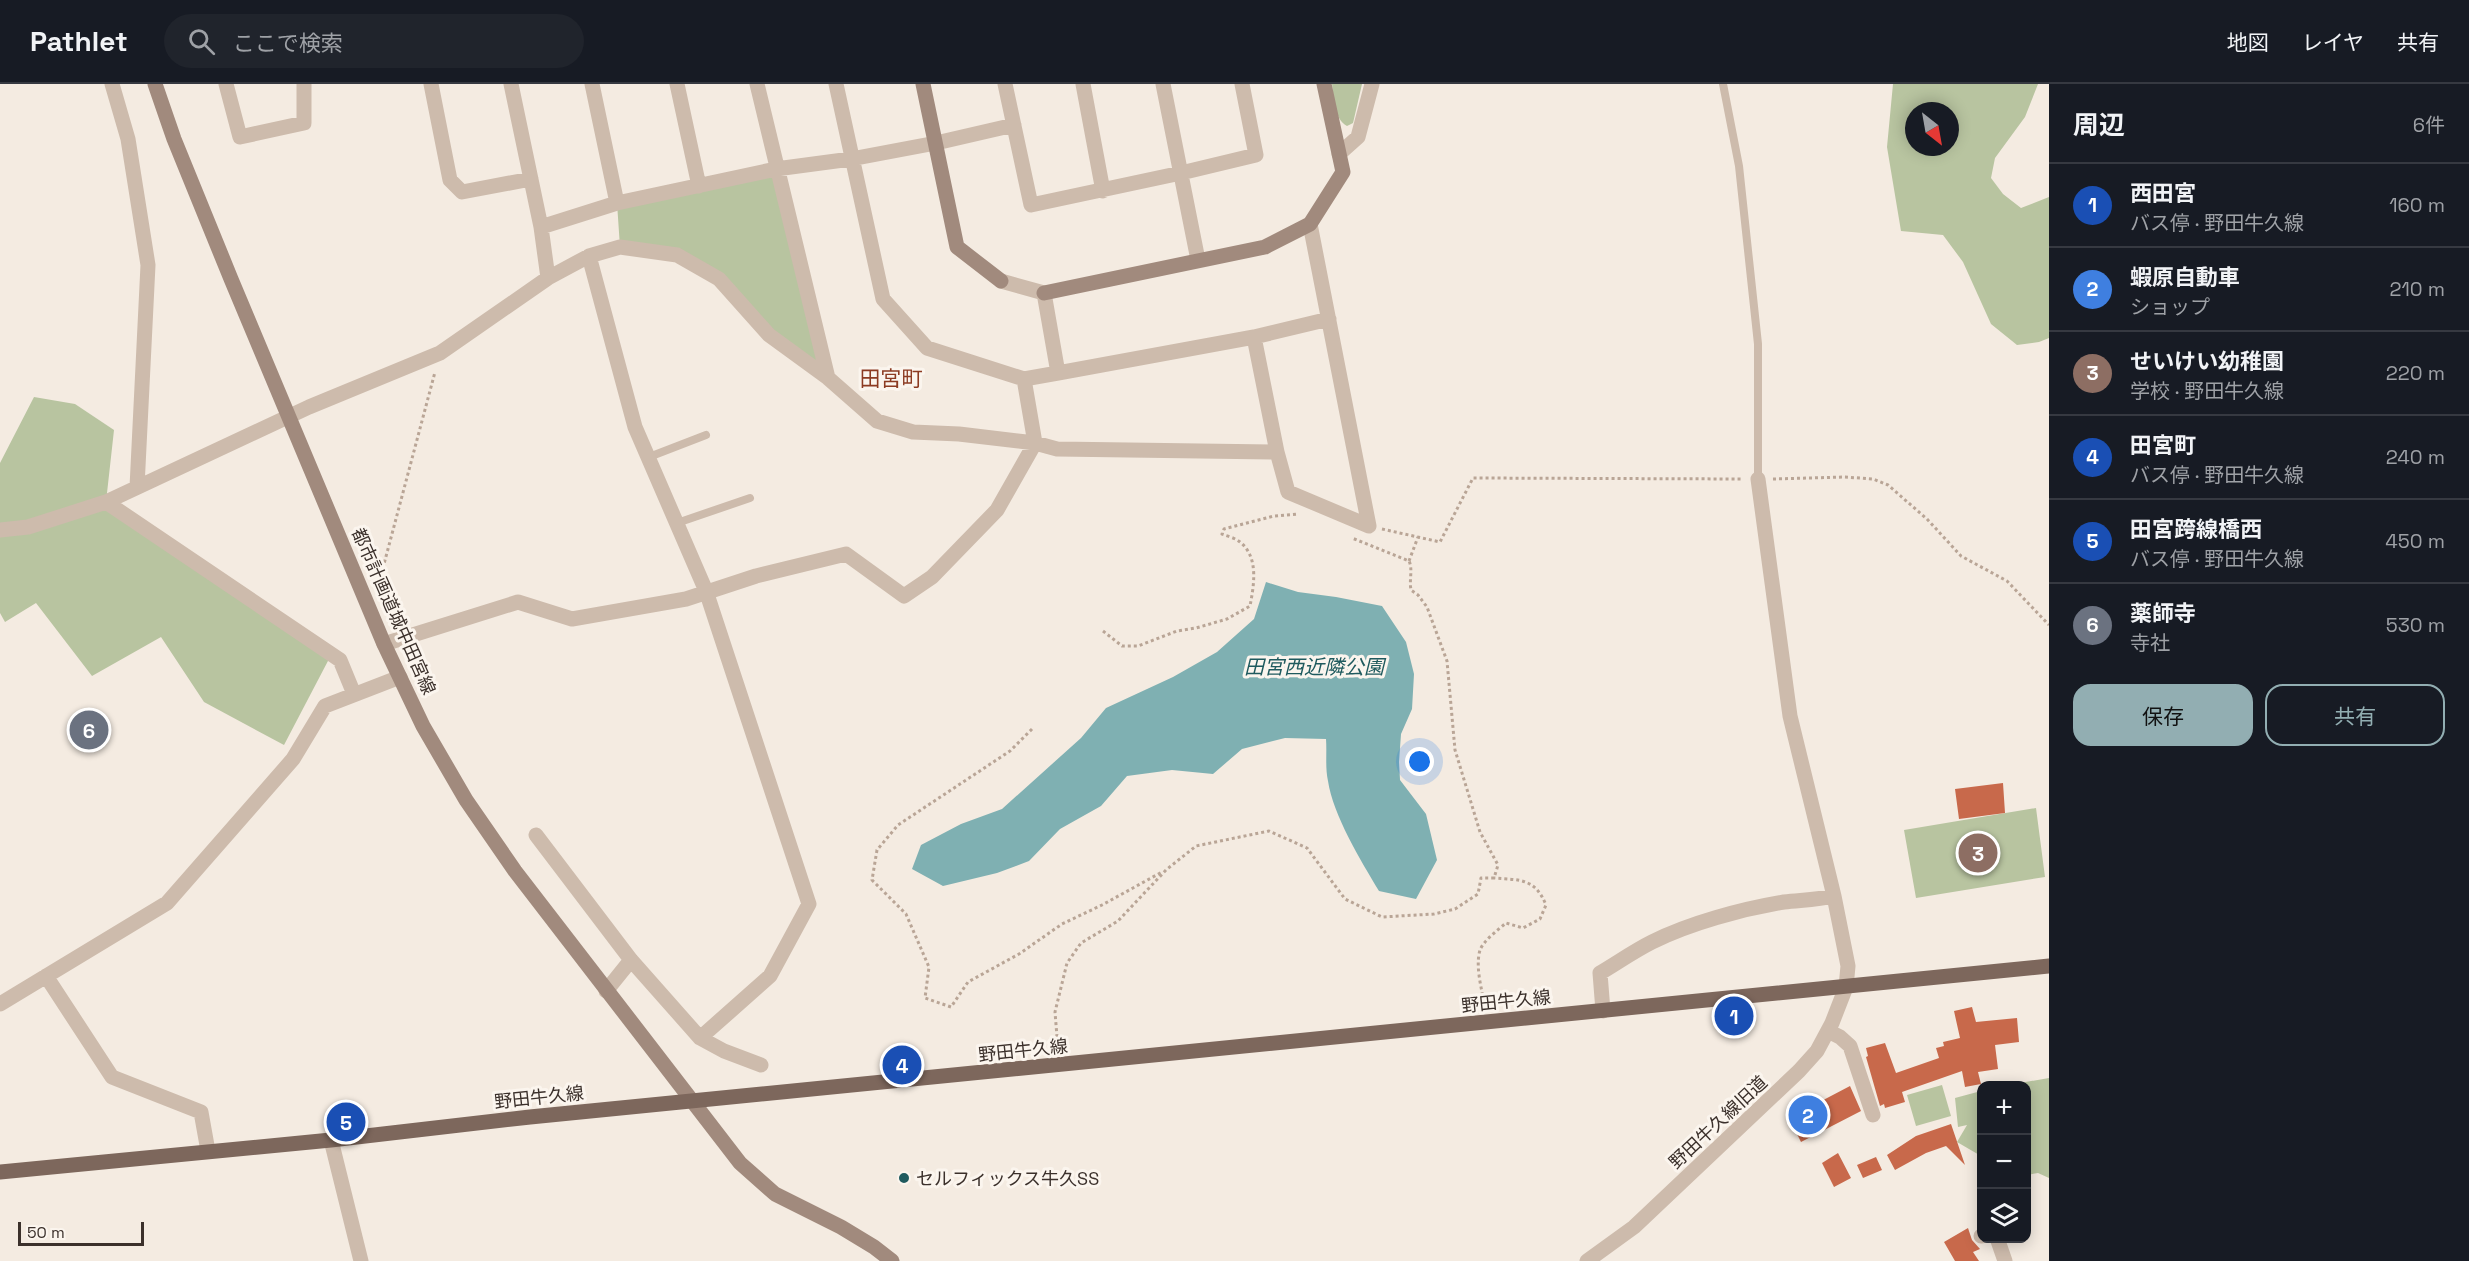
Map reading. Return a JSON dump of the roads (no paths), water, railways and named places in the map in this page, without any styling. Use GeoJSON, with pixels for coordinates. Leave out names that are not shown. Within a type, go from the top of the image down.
{"type":"FeatureCollection","features":[{"type":"Feature","properties":{"kind":"main road","name":"野田牛久線"},"geometry":{"type":"LineString","coordinates":[[0,1172],[331,1140],[691,1101],[1059,1066],[1486,1015],[1603,1011],[2049,966]]}},
{"type":"Feature","properties":{"kind":"street"},"geometry":{"type":"LineString","coordinates":[[112,84],[128,138],[148,265],[137,487]]}},
{"type":"Feature","properties":{"kind":"street","name":"都市計画道城中田宮線"},"geometry":{"type":"LineString","coordinates":[[155,84],[192,182],[384,645],[423,726],[466,800],[522,880],[722,1142],[759,1182],[783,1198],[874,1246],[892,1261]]}},
{"type":"Feature","properties":{"kind":"street"},"geometry":{"type":"LineString","coordinates":[[226,84],[240,137],[304,123],[304,84]]}},
{"type":"Feature","properties":{"kind":"street"},"geometry":{"type":"LineString","coordinates":[[431,84],[450,180],[462,192],[531,179]]}},
{"type":"Feature","properties":{"kind":"street"},"geometry":{"type":"LineString","coordinates":[[511,84],[541,227],[548,278]]}},
{"type":"Feature","properties":{"kind":"street"},"geometry":{"type":"LineString","coordinates":[[592,84],[617,203]]}},
{"type":"Feature","properties":{"kind":"street"},"geometry":{"type":"LineString","coordinates":[[677,84],[699,186]]}},
{"type":"Feature","properties":{"kind":"street"},"geometry":{"type":"LineString","coordinates":[[758,84],[776,169],[828,378]]}},
{"type":"Feature","properties":{"kind":"street"},"geometry":{"type":"LineString","coordinates":[[836,84],[883,299],[927,348],[1024,379],[1254,336],[1329,318]]}},
{"type":"Feature","properties":{"kind":"street"},"geometry":{"type":"LineString","coordinates":[[922,84],[957,247],[1000,281],[1044,292],[1264,247],[1310,224],[1343,172],[1324,84]]}},
{"type":"Feature","properties":{"kind":"street"},"geometry":{"type":"LineString","coordinates":[[1005,84],[1031,205],[1256,155],[1242,84]]}},
{"type":"Feature","properties":{"kind":"street"},"geometry":{"type":"LineString","coordinates":[[1083,84],[1103,190]]}},
{"type":"Feature","properties":{"kind":"street"},"geometry":{"type":"LineString","coordinates":[[1163,84],[1198,260]]}},
{"type":"Feature","properties":{"kind":"street"},"geometry":{"type":"LineString","coordinates":[[1339,154],[1358,138],[1372,84]]}},
{"type":"Feature","properties":{"kind":"street"},"geometry":{"type":"LineString","coordinates":[[541,227],[617,203],[776,169],[851,159],[1014,125]]}},
{"type":"Feature","properties":{"kind":"street"},"geometry":{"type":"LineString","coordinates":[[1254,336],[1277,452],[1288,492],[1369,526],[1310,224]]}},
{"type":"Feature","properties":{"kind":"street"},"geometry":{"type":"LineString","coordinates":[[0,530],[28,527],[106,502],[290,416],[440,353],[548,278],[589,256],[620,247],[677,255],[719,279],[769,335],[828,378],[877,421],[913,432],[959,434],[1035,443],[1057,449],[1277,452]]}},
{"type":"Feature","properties":{"kind":"street"},"geometry":{"type":"LineString","coordinates":[[589,256],[635,427],[706,591],[809,904],[770,976],[700,1038]]}},
{"type":"Feature","properties":{"kind":"street"},"geometry":{"type":"LineString","coordinates":[[1044,292],[1058,373]]}},
{"type":"Feature","properties":{"kind":"street"},"geometry":{"type":"LineString","coordinates":[[384,645],[518,602],[572,619],[686,599],[756,576],[846,554],[904,596],[932,578],[997,510],[1035,443],[1024,379]]}},
{"type":"Feature","properties":{"kind":"street"},"geometry":{"type":"LineString","coordinates":[[1758,479],[1790,716],[1834,896],[1848,966],[1846,987]]}},
{"type":"Feature","properties":{"kind":"street"},"geometry":{"type":"LineString","coordinates":[[106,502],[340,660],[354,694]]}},
{"type":"Feature","properties":{"kind":"street"},"geometry":{"type":"LineString","coordinates":[[0,1004],[167,903],[293,759],[325,706],[400,677]]}},
{"type":"Feature","properties":{"kind":"street"},"geometry":{"type":"LineString","coordinates":[[536,835],[631,960],[700,1038],[724,1051],[761,1065]]}},
{"type":"Feature","properties":{"kind":"street"},"geometry":{"type":"LineString","coordinates":[[1603,1011],[1600,973],[1651,942],[1683,929],[1739,912],[1785,902],[1814,901],[1834,896]]}},
{"type":"Feature","properties":{"kind":"street"},"geometry":{"type":"LineString","coordinates":[[606,991],[631,960]]}},
{"type":"Feature","properties":{"kind":"street"},"geometry":{"type":"LineString","coordinates":[[46,976],[112,1077],[201,1112],[208,1151]]}},
{"type":"Feature","properties":{"kind":"street","name":"野田牛久線旧道"},"geometry":{"type":"LineString","coordinates":[[1587,1261],[1634,1227],[1799,1071],[1817,1051],[1846,987]]}},
{"type":"Feature","properties":{"kind":"street"},"geometry":{"type":"LineString","coordinates":[[1828,1031],[1840,1037],[1850,1046],[1873,1115]]}},
{"type":"Feature","properties":{"kind":"street"},"geometry":{"type":"LineString","coordinates":[[331,1140],[361,1261]]}},
{"type":"Feature","properties":{"kind":"street"},"geometry":{"type":"LineString","coordinates":[[1998,1243],[2005,1261]]}},
{"type":"Feature","properties":{"kind":"lane"},"geometry":{"type":"LineString","coordinates":[[1723,84],[1739,166],[1758,344],[1758,479]]}},
{"type":"Feature","properties":{"kind":"lane"},"geometry":{"type":"LineString","coordinates":[[649,457],[706,435]]}},
{"type":"Feature","properties":{"kind":"lane"},"geometry":{"type":"LineString","coordinates":[[677,523],[750,498]]}},
{"type":"Feature","properties":{"kind":"water","name":"田宮西近隣公園"},"geometry":{"type":"Polygon","coordinates":[[[1266,582],[1298,592],[1382,606],[1406,642],[1414,674],[1412,709],[1401,734],[1400,780],[1426,814],[1437,860],[1416,899],[1379,891],[1356,852],[1331,794],[1327,770],[1326,739],[1285,738],[1242,749],[1213,774],[1172,770],[1127,776],[1101,806],[1060,829],[1029,861],[997,873],[943,886],[912,869],[921,845],[961,824],[1002,809],[1081,738],[1106,708],[1173,677],[1217,652],[1254,619],[1266,582]]]}},
{"type":"Feature","properties":{"kind":"place","name":"薬師寺"},"geometry":{"type":"Point","coordinates":[89,730]}},
{"type":"Feature","properties":{"kind":"place","name":"せいけい幼稚園"},"geometry":{"type":"Point","coordinates":[1978,853]}},
{"type":"Feature","properties":{"kind":"place","name":"西田宮"},"geometry":{"type":"Point","coordinates":[1734,1016]}},
{"type":"Feature","properties":{"kind":"place","name":"田宮町"},"geometry":{"type":"Point","coordinates":[902,1065]}},
{"type":"Feature","properties":{"kind":"place","name":"蝦原自動車"},"geometry":{"type":"Point","coordinates":[1808,1115]}},
{"type":"Feature","properties":{"kind":"place","name":"田宮跨線橋西"},"geometry":{"type":"Point","coordinates":[346,1122]}},
{"type":"Feature","properties":{"kind":"place","name":"セルフィックス牛久SS"},"geometry":{"type":"Point","coordinates":[904,1178]}},
{"type":"Feature","properties":{"kind":"district","name":"田宮町"},"geometry":{"type":"Point","coordinates":[891,378]}}]}
